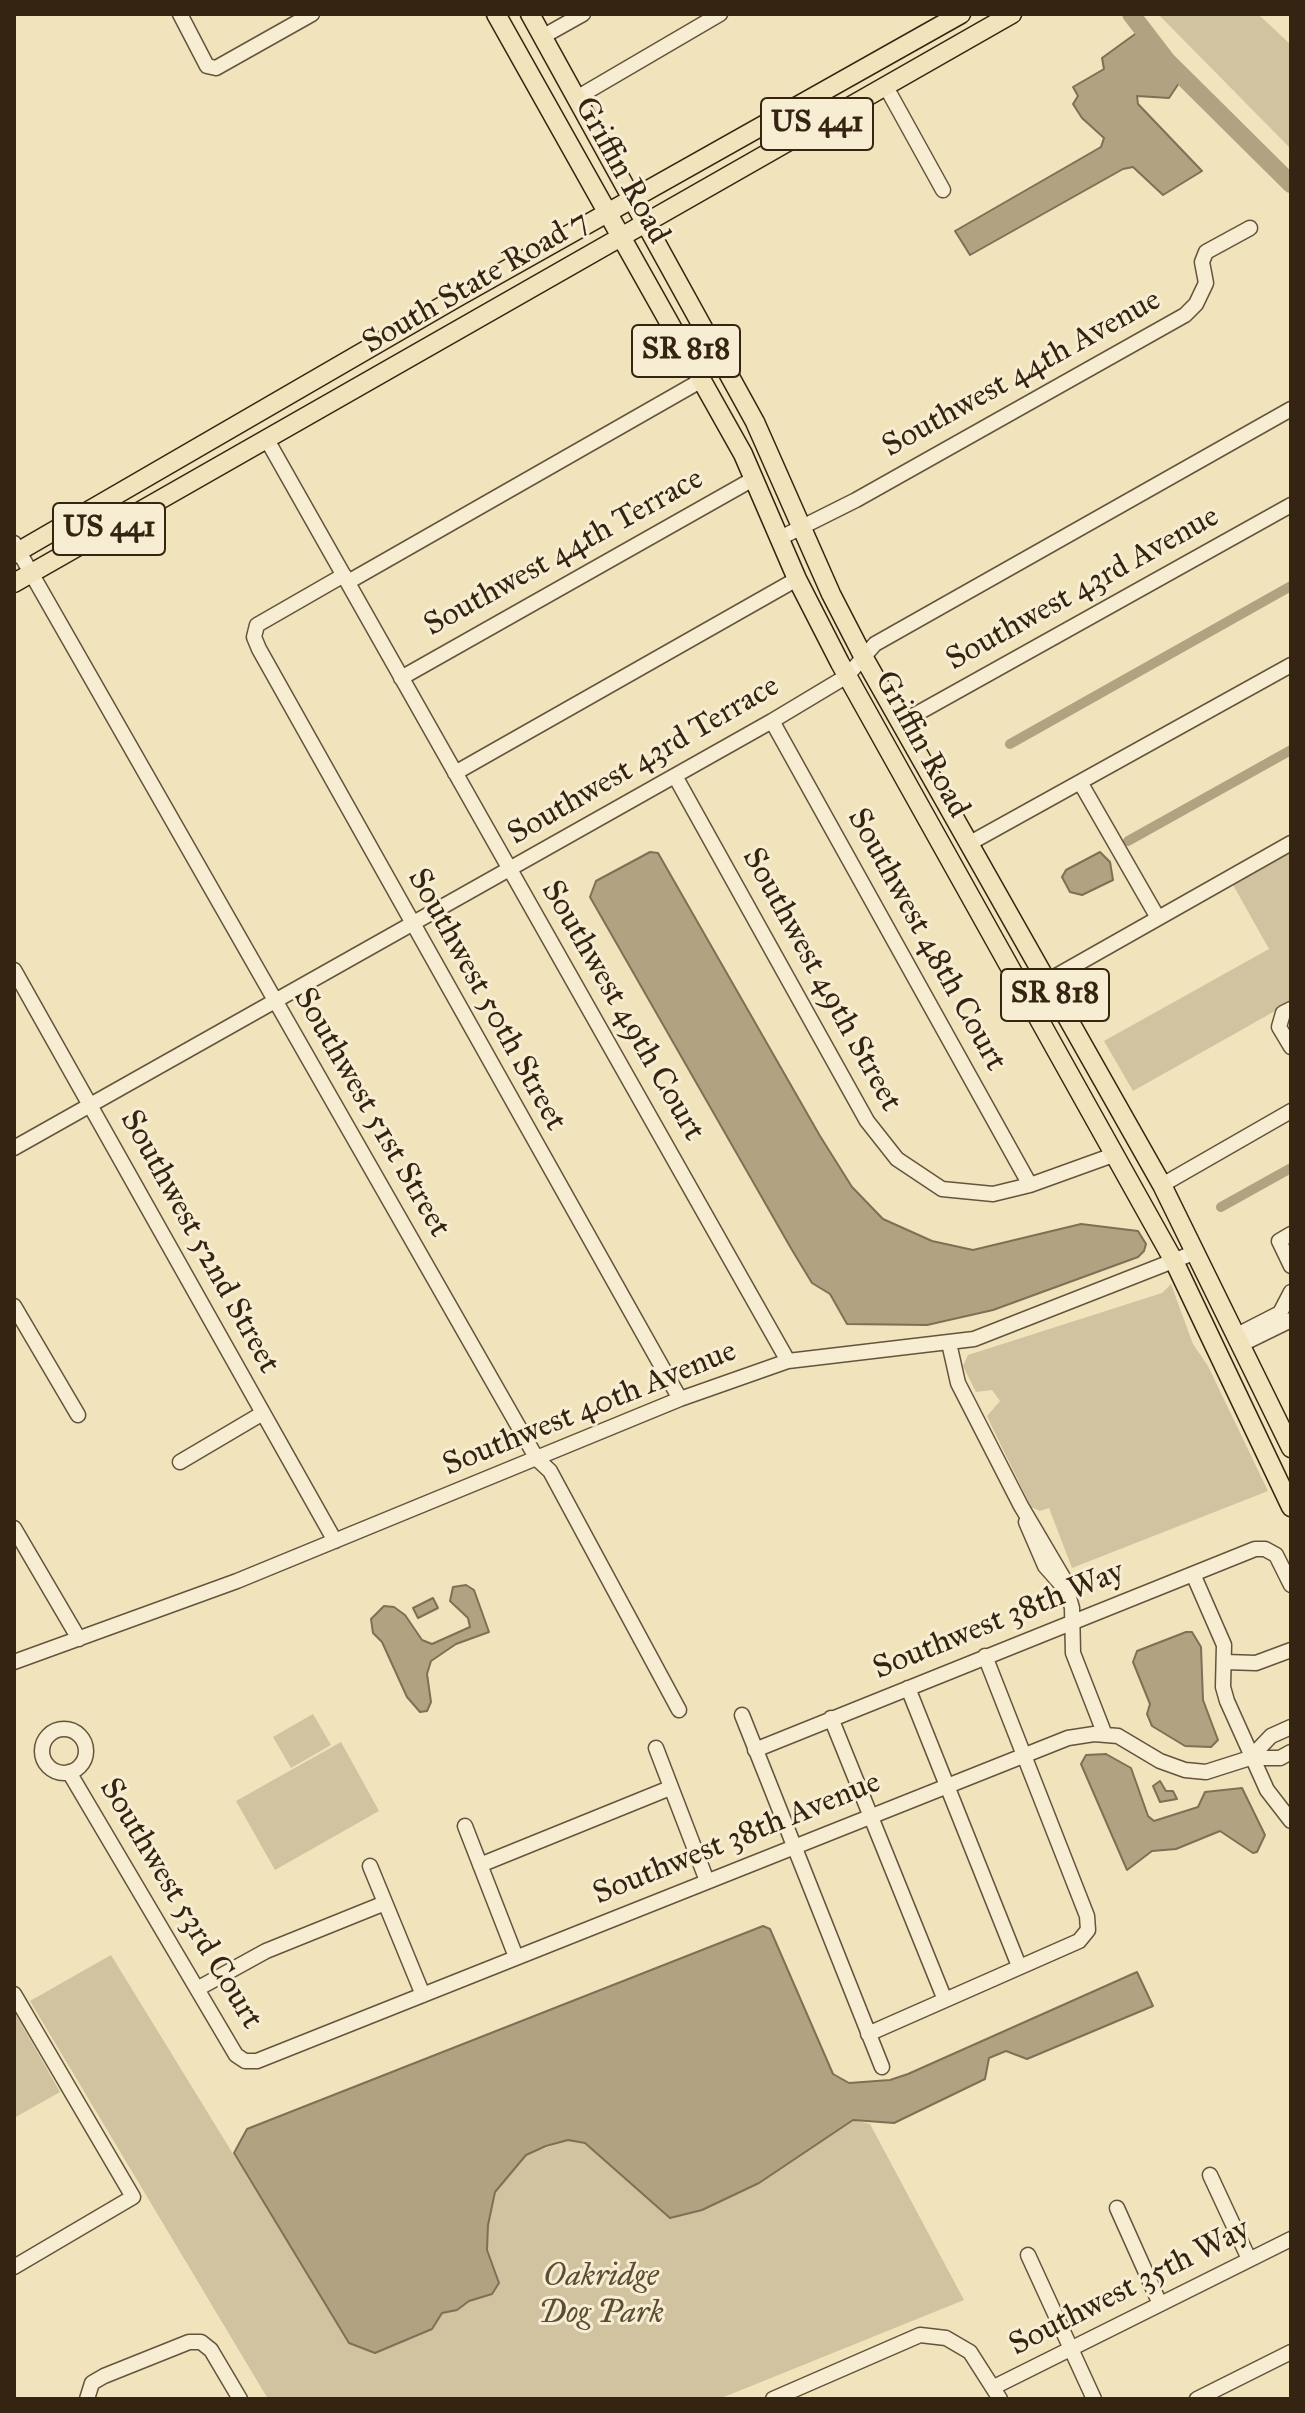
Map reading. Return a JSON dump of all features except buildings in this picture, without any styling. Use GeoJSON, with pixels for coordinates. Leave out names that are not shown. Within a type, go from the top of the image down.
{"type":"FeatureCollection","features":[{"type":"Feature","properties":{"kind":"main road","name":"Griffin Road"},"geometry":{"type":"LineString","coordinates":[[496,14],[622,234],[755,478],[797,579],[847,676],[1175,1263],[1291,1507]]}},
{"type":"Feature","properties":{"kind":"main road","name":"Griffin Road"},"geometry":{"type":"LineString","coordinates":[[530,14],[755,422],[831,594],[864,658],[1162,1185],[1291,1448]]}},
{"type":"Feature","properties":{"kind":"main road","name":"South State Road 7"},"geometry":{"type":"LineString","coordinates":[[16,550],[961,14]]}},
{"type":"Feature","properties":{"kind":"main road","name":"South State Road 7"},"geometry":{"type":"LineString","coordinates":[[14,583],[644,221],[1012,14]]}},
{"type":"Feature","properties":{"kind":"main road"},"geometry":{"type":"LineString","coordinates":[[885,85],[891,64],[910,42]]}},
{"type":"Feature","properties":{"kind":"main road"},"geometry":{"type":"LineString","coordinates":[[266,438],[269,417],[284,397]]}},
{"type":"Feature","properties":{"kind":"main road"},"geometry":{"type":"LineString","coordinates":[[237,456],[249,437],[251,416]]}},
{"type":"Feature","properties":{"kind":"street"},"geometry":{"type":"LineString","coordinates":[[180,14],[207,66],[216,68],[312,14]]}},
{"type":"Feature","properties":{"kind":"street"},"geometry":{"type":"LineString","coordinates":[[542,37],[583,14]]}},
{"type":"Feature","properties":{"kind":"street"},"geometry":{"type":"LineString","coordinates":[[578,97],[720,14]]}},
{"type":"Feature","properties":{"kind":"street"},"geometry":{"type":"LineString","coordinates":[[885,85],[943,190]]}},
{"type":"Feature","properties":{"kind":"street","name":"Southwest 44th Avenue"},"geometry":{"type":"LineString","coordinates":[[780,538],[1185,315],[1206,283],[1202,262],[1206,252],[1250,228]]}},
{"type":"Feature","properties":{"kind":"street"},"geometry":{"type":"LineString","coordinates":[[346,578],[702,380]]}},
{"type":"Feature","properties":{"kind":"street","name":"Southwest 43rd Terrace"},"geometry":{"type":"LineString","coordinates":[[14,1148],[772,721],[847,676],[875,644],[1291,409]]}},
{"type":"Feature","properties":{"kind":"street","name":"Southwest 49th Court"},"geometry":{"type":"LineString","coordinates":[[266,438],[788,1361]]}},
{"type":"Feature","properties":{"kind":"street","name":"Southwest 44th Terrace"},"geometry":{"type":"LineString","coordinates":[[401,678],[755,478]]}},
{"type":"Feature","properties":{"kind":"street","name":"Southwest 43rd Avenue"},"geometry":{"type":"LineString","coordinates":[[902,722],[1291,505]]}},
{"type":"Feature","properties":{"kind":"street","name":"Southwest 51st Street"},"geometry":{"type":"LineString","coordinates":[[16,550],[32,573],[537,1459],[550,1471],[679,1710]]}},
{"type":"Feature","properties":{"kind":"street","name":"Southwest 50th Street"},"geometry":{"type":"LineString","coordinates":[[346,578],[257,625],[254,637],[412,926],[680,1399]]}},
{"type":"Feature","properties":{"kind":"street"},"geometry":{"type":"LineString","coordinates":[[455,773],[797,579]]}},
{"type":"Feature","properties":{"kind":"street"},"geometry":{"type":"LineString","coordinates":[[970,843],[1291,665]]}},
{"type":"Feature","properties":{"kind":"street","name":"Southwest 48th Court"},"geometry":{"type":"LineString","coordinates":[[772,721],[1030,1185]]}},
{"type":"Feature","properties":{"kind":"street","name":"Southwest 49th Street"},"geometry":{"type":"LineString","coordinates":[[675,776],[867,1121],[897,1159],[942,1189],[993,1194],[1030,1185]]}},
{"type":"Feature","properties":{"kind":"street"},"geometry":{"type":"LineString","coordinates":[[1080,782],[1158,918]]}},
{"type":"Feature","properties":{"kind":"street"},"geometry":{"type":"LineString","coordinates":[[1026,993],[1291,843]]}},
{"type":"Feature","properties":{"kind":"street","name":"Southwest 52nd Street"},"geometry":{"type":"LineString","coordinates":[[14,970],[335,1541]]}},
{"type":"Feature","properties":{"kind":"street"},"geometry":{"type":"LineString","coordinates":[[1291,1009],[1283,1013],[1279,1027],[1291,1047]]}},
{"type":"Feature","properties":{"kind":"street"},"geometry":{"type":"LineString","coordinates":[[1162,1185],[1291,1111]]}},
{"type":"Feature","properties":{"kind":"street"},"geometry":{"type":"LineString","coordinates":[[1030,1185],[1116,1154]]}},
{"type":"Feature","properties":{"kind":"street"},"geometry":{"type":"LineString","coordinates":[[1285,1238],[1291,1266]]}},
{"type":"Feature","properties":{"kind":"street","name":"Southwest 40th Avenue"},"geometry":{"type":"LineString","coordinates":[[15,1660],[79,1639],[335,1541],[680,1399],[788,1361],[949,1343],[1006,1329],[1196,1252]]}},
{"type":"Feature","properties":{"kind":"street"},"geometry":{"type":"LineString","coordinates":[[1239,1339],[1280,1313],[1291,1292]]}},
{"type":"Feature","properties":{"kind":"street"},"geometry":{"type":"LineString","coordinates":[[14,1306],[78,1415]]}},
{"type":"Feature","properties":{"kind":"street"},"geometry":{"type":"LineString","coordinates":[[1239,1339],[1291,1320]]}},
{"type":"Feature","properties":{"kind":"street"},"geometry":{"type":"LineString","coordinates":[[949,1343],[958,1383],[1021,1506],[1043,1538],[1068,1592],[1073,1621],[1073,1653],[1105,1735]]}},
{"type":"Feature","properties":{"kind":"street"},"geometry":{"type":"LineString","coordinates":[[180,1462],[263,1413]]}},
{"type":"Feature","properties":{"kind":"street"},"geometry":{"type":"LineString","coordinates":[[14,1528],[79,1639]]}},
{"type":"Feature","properties":{"kind":"street","name":"Southwest 38th Way"},"geometry":{"type":"LineString","coordinates":[[755,1750],[1255,1549],[1265,1549],[1276,1555],[1291,1585]]}},
{"type":"Feature","properties":{"kind":"street"},"geometry":{"type":"LineString","coordinates":[[1193,1574],[1224,1645],[1223,1687],[1250,1758],[1281,1812],[1291,1821]]}},
{"type":"Feature","properties":{"kind":"street"},"geometry":{"type":"LineString","coordinates":[[1225,1662],[1256,1663],[1291,1650]]}},
{"type":"Feature","properties":{"kind":"street"},"geometry":{"type":"LineString","coordinates":[[868,2034],[1079,1941],[1088,1930],[1087,1916],[985,1656]]}},
{"type":"Feature","properties":{"kind":"street"},"geometry":{"type":"LineString","coordinates":[[908,1688],[1019,1966]]}},
{"type":"Feature","properties":{"kind":"street"},"geometry":{"type":"LineString","coordinates":[[742,1715],[882,2067]]}},
{"type":"Feature","properties":{"kind":"street"},"geometry":{"type":"LineString","coordinates":[[831,1718],[945,2000]]}},
{"type":"Feature","properties":{"kind":"street","name":"Southwest 38th Avenue"},"geometry":{"type":"LineString","coordinates":[[1250,1758],[1271,1736],[1291,1727]]}},
{"type":"Feature","properties":{"kind":"street","name":"Southwest 38th Avenue"},"geometry":{"type":"LineString","coordinates":[[245,2061],[257,2061],[1068,1738],[1118,1736],[1160,1761],[1185,1770],[1206,1772],[1250,1758],[1280,1758],[1291,1752]]}},
{"type":"Feature","properties":{"kind":"street"},"geometry":{"type":"LineString","coordinates":[[656,1748],[707,1881]]}},
{"type":"Feature","properties":{"kind":"street","name":"Southwest 53rd Court"},"geometry":{"type":"LineString","coordinates":[[69,1772],[236,2055],[245,2061]]}},
{"type":"Feature","properties":{"kind":"street"},"geometry":{"type":"LineString","coordinates":[[480,1865],[670,1788]]}},
{"type":"Feature","properties":{"kind":"street"},"geometry":{"type":"LineString","coordinates":[[465,1826],[516,1957]]}},
{"type":"Feature","properties":{"kind":"street"},"geometry":{"type":"LineString","coordinates":[[370,1866],[423,1995]]}},
{"type":"Feature","properties":{"kind":"street"},"geometry":{"type":"LineString","coordinates":[[197,1989],[266,1951],[385,1903]]}},
{"type":"Feature","properties":{"kind":"street"},"geometry":{"type":"LineString","coordinates":[[14,1994],[133,2197],[14,2267]]}},
{"type":"Feature","properties":{"kind":"street"},"geometry":{"type":"LineString","coordinates":[[1210,2175],[1249,2259]]}},
{"type":"Feature","properties":{"kind":"street"},"geometry":{"type":"LineString","coordinates":[[1117,2208],[1160,2304]]}},
{"type":"Feature","properties":{"kind":"street","name":"Southwest 35th Way"},"geometry":{"type":"LineString","coordinates":[[997,2393],[1071,2349],[1291,2239]]}},
{"type":"Feature","properties":{"kind":"street"},"geometry":{"type":"LineString","coordinates":[[1028,2255],[1094,2399]]}},
{"type":"Feature","properties":{"kind":"street"},"geometry":{"type":"LineString","coordinates":[[773,2399],[920,2335],[946,2338],[970,2352],[997,2393]]}},
{"type":"Feature","properties":{"kind":"street"},"geometry":{"type":"LineString","coordinates":[[87,2399],[92,2383],[104,2376],[189,2342],[201,2342],[211,2350],[240,2399]]}},
{"type":"Feature","properties":{"kind":"street"},"geometry":{"type":"LineString","coordinates":[[1197,2399],[1291,2352]]}},
{"type":"Feature","properties":{"kind":"green space"},"geometry":{"type":"Polygon","coordinates":[[[1158,14],[1258,14],[1291,45],[1291,149],[1158,14]]]}},
{"type":"Feature","properties":{"kind":"green space"},"geometry":{"type":"Polygon","coordinates":[[[1291,850],[1291,1002],[1133,1091],[1104,1041],[1269,949],[1232,883],[1291,850]]]}},
{"type":"Feature","properties":{"kind":"green space"},"geometry":{"type":"Polygon","coordinates":[[[1171,1284],[1193,1344],[1208,1366],[1268,1491],[1072,1568],[1049,1508],[1040,1511],[1031,1507],[987,1416],[1000,1401],[992,1390],[976,1392],[963,1366],[968,1355],[1162,1293],[1171,1284]]]}},
{"type":"Feature","properties":{"kind":"green space"},"geometry":{"type":"Polygon","coordinates":[[[313,1714],[331,1745],[291,1768],[273,1737],[313,1714]]]}},
{"type":"Feature","properties":{"kind":"green space"},"geometry":{"type":"Polygon","coordinates":[[[341,1742],[379,1811],[275,1870],[236,1801],[341,1742]]]}},
{"type":"Feature","properties":{"kind":"green space","name":"Oakridge Dog Park"},"geometry":{"type":"Polygon","coordinates":[[[111,1955],[349,2343],[375,2353],[442,2313],[457,2310],[469,2301],[492,2293],[497,2275],[487,2250],[495,2191],[526,2155],[568,2140],[585,2143],[671,2218],[759,2183],[854,2120],[870,2124],[964,2300],[719,2399],[268,2399],[30,2001],[111,1955]]]}},
{"type":"Feature","properties":{"kind":"green space"},"geometry":{"type":"Polygon","coordinates":[[[14,2011],[60,2092],[14,2118],[14,2011]]]}},
{"type":"Feature","properties":{"kind":"shaded area"},"geometry":{"type":"Polygon","coordinates":[[[1142,29],[1179,83],[1169,98],[1137,96],[1138,104],[1202,171],[1163,195],[1133,167],[1123,169],[970,255],[955,231],[1101,147],[1104,138],[1082,118],[1073,104],[1078,96],[1073,87],[1104,69],[1102,58],[1142,29]]]}},
{"type":"Feature","properties":{"kind":"shaded area"},"geometry":{"type":"Polygon","coordinates":[[[650,852],[658,853],[852,1187],[883,1219],[932,1241],[973,1250],[1081,1224],[1138,1231],[1146,1244],[1144,1251],[1138,1257],[993,1310],[927,1325],[847,1324],[830,1294],[812,1283],[792,1250],[590,897],[596,881],[650,852]]]}},
{"type":"Feature","properties":{"kind":"shaded area"},"geometry":{"type":"Polygon","coordinates":[[[1100,852],[1110,862],[1113,880],[1082,895],[1070,892],[1062,877],[1066,870],[1100,852]]]}},
{"type":"Feature","properties":{"kind":"shaded area"},"geometry":{"type":"Polygon","coordinates":[[[466,1585],[474,1590],[489,1632],[456,1644],[431,1661],[427,1674],[431,1702],[427,1711],[420,1712],[407,1697],[382,1642],[373,1633],[371,1619],[384,1606],[394,1607],[405,1615],[422,1640],[432,1644],[470,1627],[468,1618],[450,1601],[453,1587],[466,1585]]]}},
{"type":"Feature","properties":{"kind":"shaded area"},"geometry":{"type":"Polygon","coordinates":[[[433,1598],[438,1608],[418,1618],[413,1608],[433,1598]]]}},
{"type":"Feature","properties":{"kind":"shaded area"},"geometry":{"type":"Polygon","coordinates":[[[1192,1632],[1201,1647],[1203,1700],[1218,1740],[1211,1747],[1185,1746],[1152,1726],[1147,1714],[1150,1704],[1133,1662],[1137,1651],[1192,1632]]]}},
{"type":"Feature","properties":{"kind":"shaded area"},"geometry":{"type":"Polygon","coordinates":[[[1106,1754],[1131,1768],[1148,1816],[1154,1821],[1198,1807],[1205,1792],[1242,1788],[1265,1835],[1257,1852],[1253,1853],[1220,1831],[1176,1849],[1152,1851],[1127,1870],[1081,1764],[1086,1755],[1106,1754]]]}},
{"type":"Feature","properties":{"kind":"shaded area"},"geometry":{"type":"Polygon","coordinates":[[[1160,1781],[1166,1791],[1173,1791],[1177,1799],[1160,1802],[1153,1786],[1160,1781]]]}},
{"type":"Feature","properties":{"kind":"shaded area"},"geometry":{"type":"Polygon","coordinates":[[[763,1926],[770,1929],[833,2074],[849,2083],[890,2080],[908,2074],[1137,1972],[1153,2006],[1027,2059],[1006,2051],[989,2058],[985,2079],[894,2123],[853,2120],[759,2183],[702,2210],[670,2218],[585,2143],[568,2140],[546,2146],[526,2155],[495,2192],[488,2225],[487,2250],[499,2283],[492,2294],[469,2301],[457,2310],[442,2313],[432,2329],[375,2353],[349,2343],[234,2153],[247,2129],[763,1926]]]}},
{"type":"Feature","properties":{"kind":"waterway"},"geometry":{"type":"LineString","coordinates":[[1131,14],[1167,61],[1291,184]]}},
{"type":"Feature","properties":{"kind":"waterway"},"geometry":{"type":"LineString","coordinates":[[1010,744],[1291,586]]}},
{"type":"Feature","properties":{"kind":"waterway"},"geometry":{"type":"LineString","coordinates":[[1128,841],[1291,750]]}},
{"type":"Feature","properties":{"kind":"waterway"},"geometry":{"type":"LineString","coordinates":[[1221,1207],[1291,1168]]}}]}
